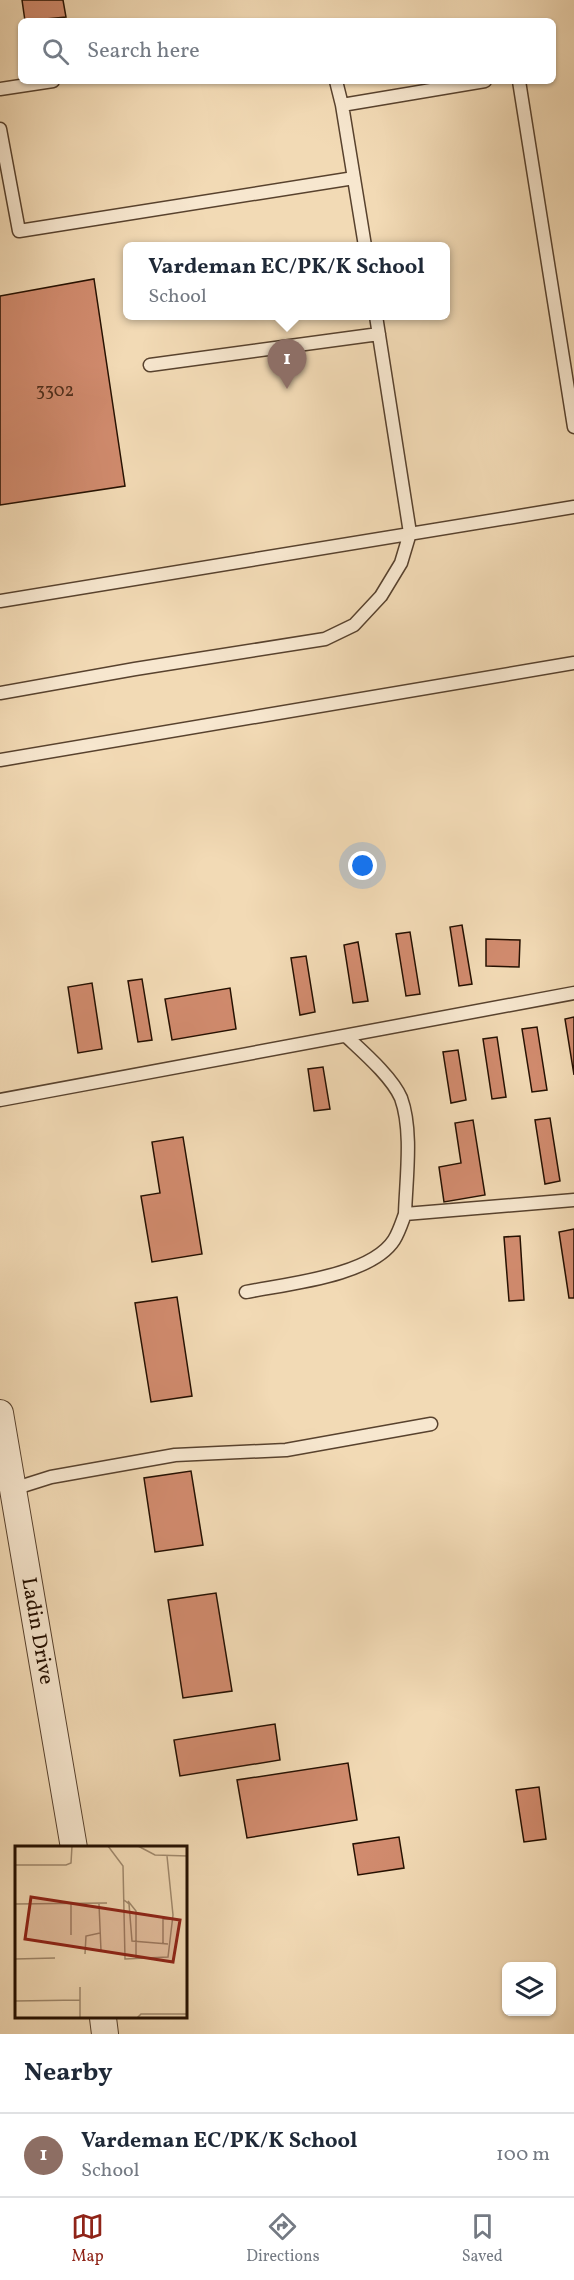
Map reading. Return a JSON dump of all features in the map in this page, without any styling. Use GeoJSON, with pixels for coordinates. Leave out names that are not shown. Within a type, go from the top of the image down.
{"type":"FeatureCollection","features":[{"type":"Feature","properties":{"kind":"street","name":"Ladin Drive"},"geometry":{"type":"LineString","coordinates":[[0,1413],[74,1846]]}},
{"type":"Feature","properties":{"kind":"street"},"geometry":{"type":"LineString","coordinates":[[103,2019],[105,2034]]}},
{"type":"Feature","properties":{"kind":"lane"},"geometry":{"type":"LineString","coordinates":[[0,90],[35,84]]}},
{"type":"Feature","properties":{"kind":"lane"},"geometry":{"type":"LineString","coordinates":[[337,84],[364,242]]}},
{"type":"Feature","properties":{"kind":"lane"},"geometry":{"type":"LineString","coordinates":[[342,105],[467,84]]}},
{"type":"Feature","properties":{"kind":"lane"},"geometry":{"type":"LineString","coordinates":[[519,84],[574,426]]}},
{"type":"Feature","properties":{"kind":"lane"},"geometry":{"type":"LineString","coordinates":[[0,129],[19,231],[354,178]]}},
{"type":"Feature","properties":{"kind":"lane"},"geometry":{"type":"LineString","coordinates":[[0,693],[325,639],[354,625],[381,596],[401,563],[410,533],[377,320]]}},
{"type":"Feature","properties":{"kind":"lane"},"geometry":{"type":"LineString","coordinates":[[150,366],[379,334]]}},
{"type":"Feature","properties":{"kind":"lane"},"geometry":{"type":"LineString","coordinates":[[0,601],[574,507]]}},
{"type":"Feature","properties":{"kind":"lane"},"geometry":{"type":"LineString","coordinates":[[0,760],[574,663]]}},
{"type":"Feature","properties":{"kind":"lane"},"geometry":{"type":"LineString","coordinates":[[0,1100],[574,993]]}},
{"type":"Feature","properties":{"kind":"lane"},"geometry":{"type":"LineString","coordinates":[[246,1292],[351,1270],[377,1257],[394,1240],[405,1214],[407,1130],[401,1097],[380,1068],[346,1036]]}},
{"type":"Feature","properties":{"kind":"lane"},"geometry":{"type":"LineString","coordinates":[[405,1214],[574,1200]]}},
{"type":"Feature","properties":{"kind":"lane"},"geometry":{"type":"LineString","coordinates":[[13,1489],[51,1477],[174,1455],[286,1450],[431,1424]]}},
{"type":"Feature","properties":{"kind":"building"},"geometry":{"type":"Polygon","coordinates":[[[22,0],[63,0],[66,17],[25,18],[22,0]]]}},
{"type":"Feature","properties":{"kind":"building"},"geometry":{"type":"Polygon","coordinates":[[[94,279],[125,486],[0,505],[0,296],[94,279]]]}},
{"type":"Feature","properties":{"kind":"building"},"geometry":{"type":"Polygon","coordinates":[[[462,925],[472,984],[459,986],[450,927],[462,925]]]}},
{"type":"Feature","properties":{"kind":"building"},"geometry":{"type":"Polygon","coordinates":[[[410,932],[420,994],[406,996],[396,934],[410,932]]]}},
{"type":"Feature","properties":{"kind":"building"},"geometry":{"type":"Polygon","coordinates":[[[486,939],[520,940],[519,967],[486,966],[486,939]]]}},
{"type":"Feature","properties":{"kind":"building"},"geometry":{"type":"Polygon","coordinates":[[[358,942],[368,1001],[353,1003],[344,945],[358,942]]]}},
{"type":"Feature","properties":{"kind":"building"},"geometry":{"type":"Polygon","coordinates":[[[306,956],[315,1012],[300,1015],[291,958],[306,956]]]}},
{"type":"Feature","properties":{"kind":"building"},"geometry":{"type":"Polygon","coordinates":[[[142,979],[152,1040],[138,1042],[128,981],[142,979]]]}},
{"type":"Feature","properties":{"kind":"building"},"geometry":{"type":"Polygon","coordinates":[[[92,983],[102,1049],[78,1053],[68,987],[92,983]]]}},
{"type":"Feature","properties":{"kind":"building"},"geometry":{"type":"Polygon","coordinates":[[[230,988],[236,1029],[172,1040],[165,999],[230,988]]]}},
{"type":"Feature","properties":{"kind":"building"},"geometry":{"type":"Polygon","coordinates":[[[574,1017],[574,1075],[565,1019],[574,1017]]]}},
{"type":"Feature","properties":{"kind":"building"},"geometry":{"type":"Polygon","coordinates":[[[537,1027],[547,1090],[532,1092],[522,1029],[537,1027]]]}},
{"type":"Feature","properties":{"kind":"building"},"geometry":{"type":"Polygon","coordinates":[[[497,1037],[506,1097],[492,1099],[483,1039],[497,1037]]]}},
{"type":"Feature","properties":{"kind":"building"},"geometry":{"type":"Polygon","coordinates":[[[458,1050],[466,1100],[451,1103],[443,1052],[458,1050]]]}},
{"type":"Feature","properties":{"kind":"building"},"geometry":{"type":"Polygon","coordinates":[[[323,1067],[330,1109],[314,1111],[308,1069],[323,1067]]]}},
{"type":"Feature","properties":{"kind":"building"},"geometry":{"type":"Polygon","coordinates":[[[550,1118],[560,1181],[545,1184],[535,1120],[550,1118]]]}},
{"type":"Feature","properties":{"kind":"building"},"geometry":{"type":"Polygon","coordinates":[[[473,1120],[485,1195],[444,1202],[439,1167],[461,1163],[455,1123],[473,1120]]]}},
{"type":"Feature","properties":{"kind":"building"},"geometry":{"type":"Polygon","coordinates":[[[183,1137],[202,1254],[152,1262],[141,1196],[160,1193],[152,1142],[183,1137]]]}},
{"type":"Feature","properties":{"kind":"building"},"geometry":{"type":"Polygon","coordinates":[[[574,1229],[574,1298],[569,1298],[559,1232],[574,1229]]]}},
{"type":"Feature","properties":{"kind":"building"},"geometry":{"type":"Polygon","coordinates":[[[520,1236],[524,1300],[509,1301],[504,1237],[520,1236]]]}},
{"type":"Feature","properties":{"kind":"building"},"geometry":{"type":"Polygon","coordinates":[[[177,1297],[192,1396],[151,1402],[135,1303],[177,1297]]]}},
{"type":"Feature","properties":{"kind":"building"},"geometry":{"type":"Polygon","coordinates":[[[191,1471],[203,1545],[155,1552],[144,1478],[191,1471]]]}},
{"type":"Feature","properties":{"kind":"building"},"geometry":{"type":"Polygon","coordinates":[[[216,1593],[232,1691],[183,1698],[168,1600],[216,1593]]]}},
{"type":"Feature","properties":{"kind":"building"},"geometry":{"type":"Polygon","coordinates":[[[275,1724],[280,1760],[180,1776],[174,1740],[275,1724]]]}},
{"type":"Feature","properties":{"kind":"building"},"geometry":{"type":"Polygon","coordinates":[[[348,1763],[357,1820],[247,1838],[237,1780],[348,1763]]]}},
{"type":"Feature","properties":{"kind":"building"},"geometry":{"type":"Polygon","coordinates":[[[539,1787],[546,1839],[524,1842],[516,1790],[539,1787]]]}},
{"type":"Feature","properties":{"kind":"building"},"geometry":{"type":"Polygon","coordinates":[[[399,1837],[404,1868],[358,1875],[353,1844],[399,1837]]]}},
{"type":"Feature","properties":{"kind":"place","name":"Vardeman EC/PK/K School"},"geometry":{"type":"Point","coordinates":[287,389]}}]}
